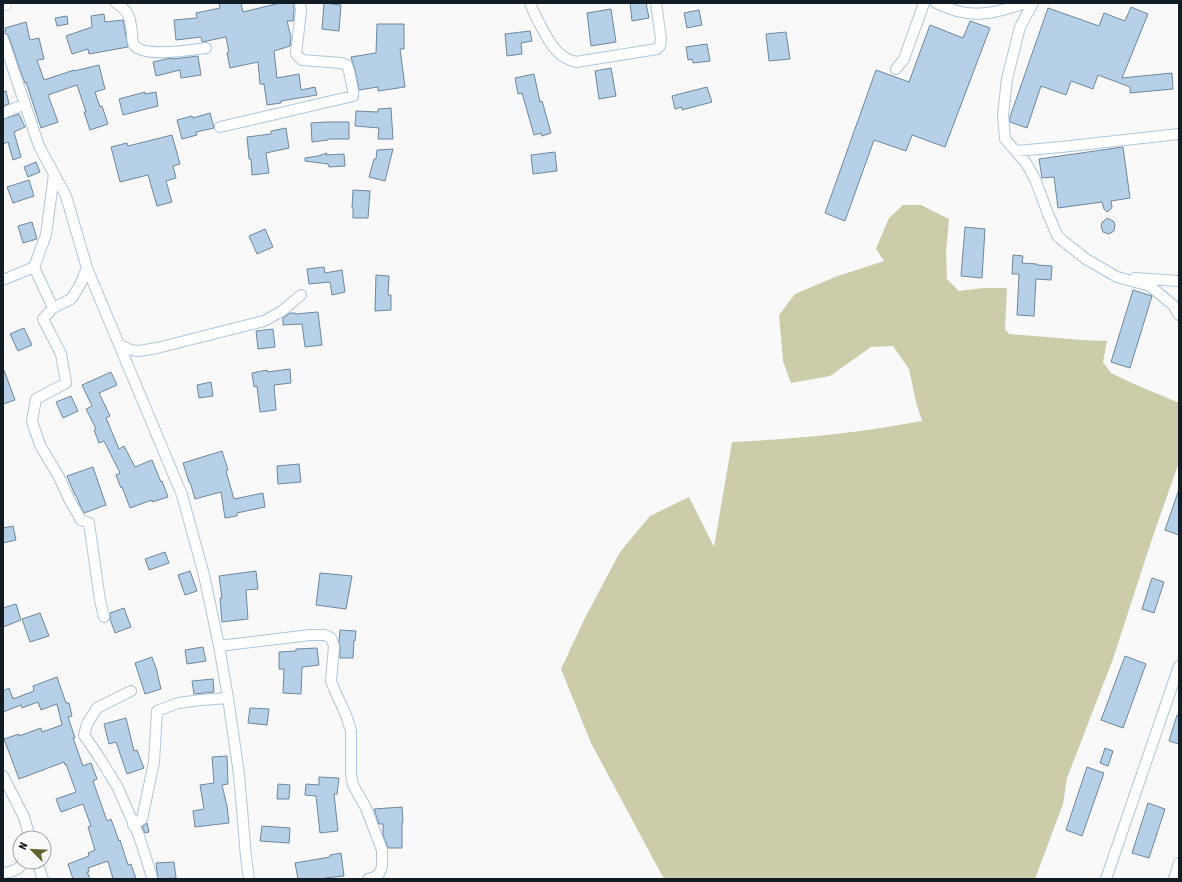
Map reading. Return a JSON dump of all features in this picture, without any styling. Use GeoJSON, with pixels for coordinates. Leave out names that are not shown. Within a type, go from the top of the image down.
{"type":"FeatureCollection","features":[{"type":"Feature","properties":{"kind":"street"},"geometry":{"type":"LineString","coordinates":[[116,3],[127,11],[130,18],[132,39],[135,46],[142,50],[157,53],[206,48]]}},
{"type":"Feature","properties":{"kind":"street"},"geometry":{"type":"LineString","coordinates":[[220,127],[353,96],[354,90],[347,65],[340,62],[302,60],[296,54],[301,11],[300,3]]}},
{"type":"Feature","properties":{"kind":"street"},"geometry":{"type":"LineString","coordinates":[[530,3],[547,37],[557,52],[567,59],[576,62],[657,49],[660,46],[661,39],[656,3]]}},
{"type":"Feature","properties":{"kind":"street"},"geometry":{"type":"LineString","coordinates":[[896,70],[904,59],[924,3]]}},
{"type":"Feature","properties":{"kind":"street"},"geometry":{"type":"LineString","coordinates":[[936,3],[957,11],[982,14],[999,12],[1026,3]]}},
{"type":"Feature","properties":{"kind":"street"},"geometry":{"type":"LineString","coordinates":[[1033,3],[1020,27],[1007,79],[1003,115],[1005,139],[1026,163],[1036,179],[1058,237],[1086,259],[1117,277],[1150,286],[1173,305],[1179,315]]}},
{"type":"Feature","properties":{"kind":"street"},"geometry":{"type":"LineString","coordinates":[[3,39],[39,146],[66,196],[87,268],[182,495],[204,575],[219,646],[239,774],[249,879]]}},
{"type":"Feature","properties":{"kind":"street"},"geometry":{"type":"LineString","coordinates":[[3,113],[24,104]]}},
{"type":"Feature","properties":{"kind":"street"},"geometry":{"type":"LineString","coordinates":[[1016,151],[1061,148],[1179,134]]}},
{"type":"Feature","properties":{"kind":"street"},"geometry":{"type":"LineString","coordinates":[[53,308],[34,267],[46,235],[54,174]]}},
{"type":"Feature","properties":{"kind":"street"},"geometry":{"type":"LineString","coordinates":[[3,280],[34,267]]}},
{"type":"Feature","properties":{"kind":"street"},"geometry":{"type":"LineString","coordinates":[[87,268],[80,285],[71,299],[53,308],[43,319],[61,354],[66,383],[36,400],[32,421],[40,445],[59,477],[70,501],[81,520],[88,523],[104,617]]}},
{"type":"Feature","properties":{"kind":"street"},"geometry":{"type":"LineString","coordinates":[[1117,277],[1179,281]]}},
{"type":"Feature","properties":{"kind":"street"},"geometry":{"type":"LineString","coordinates":[[119,344],[130,350],[139,351],[157,348],[264,321],[282,311],[301,295]]}},
{"type":"Feature","properties":{"kind":"street"},"geometry":{"type":"LineString","coordinates":[[219,646],[325,634],[331,638],[334,646],[331,681],[346,715],[351,731],[351,774],[353,785],[366,808],[382,850],[382,867],[378,876],[368,879]]}},
{"type":"Feature","properties":{"kind":"street"},"geometry":{"type":"LineString","coordinates":[[1106,879],[1179,666]]}},
{"type":"Feature","properties":{"kind":"street"},"geometry":{"type":"LineString","coordinates":[[131,691],[97,708],[87,724],[84,735],[100,757],[117,786],[144,851],[152,879]]}},
{"type":"Feature","properties":{"kind":"street"},"geometry":{"type":"LineString","coordinates":[[133,824],[142,819],[154,762],[157,711],[178,703],[228,698]]}},
{"type":"Feature","properties":{"kind":"street"},"geometry":{"type":"LineString","coordinates":[[3,776],[24,817],[28,830]]}},
{"type":"Feature","properties":{"kind":"street"},"geometry":{"type":"LineString","coordinates":[[1174,879],[1179,863]]}},
{"type":"Feature","properties":{"kind":"street"},"geometry":{"type":"LineString","coordinates":[[3,873],[14,870]]}},
{"type":"Feature","properties":{"kind":"green space"},"geometry":{"type":"Polygon","coordinates":[[[903,205],[921,205],[949,219],[946,253],[947,279],[959,291],[983,288],[1007,288],[1005,329],[1009,334],[1107,341],[1103,362],[1111,373],[1179,403],[1179,462],[1113,659],[1067,778],[1063,804],[1035,879],[664,879],[591,743],[561,669],[584,620],[620,552],[650,516],[689,497],[714,547],[732,442],[827,435],[922,421],[916,402],[909,369],[893,346],[871,347],[830,376],[791,383],[783,361],[779,315],[795,294],[835,277],[884,261],[876,249],[889,218],[903,205]]]}},
{"type":"Feature","properties":{"kind":"building"},"geometry":{"type":"Polygon","coordinates":[[[219,3],[241,3],[243,12],[280,3],[294,3],[293,21],[287,21],[291,37],[290,46],[274,51],[277,78],[299,74],[301,90],[315,87],[317,95],[267,105],[264,84],[260,84],[258,62],[230,68],[226,37],[202,42],[201,37],[176,40],[174,20],[197,18],[196,13],[220,8],[219,3]]]}},
{"type":"Feature","properties":{"kind":"building"},"geometry":{"type":"Polygon","coordinates":[[[324,3],[341,5],[339,31],[322,29],[324,3]]]}},
{"type":"Feature","properties":{"kind":"building"},"geometry":{"type":"Polygon","coordinates":[[[630,3],[646,3],[649,18],[632,21],[630,3]]]}},
{"type":"Feature","properties":{"kind":"building"},"geometry":{"type":"Polygon","coordinates":[[[1131,7],[1148,14],[1122,78],[1172,73],[1173,89],[1130,93],[1130,87],[1098,75],[1093,89],[1071,81],[1066,95],[1041,86],[1027,128],[1010,122],[1010,117],[1048,8],[1099,26],[1104,13],[1125,21],[1131,7]]]}},
{"type":"Feature","properties":{"kind":"building"},"geometry":{"type":"Polygon","coordinates":[[[611,9],[616,42],[591,46],[587,13],[611,9]]]}},
{"type":"Feature","properties":{"kind":"building"},"geometry":{"type":"Polygon","coordinates":[[[699,10],[702,25],[687,28],[684,13],[699,10]]]}},
{"type":"Feature","properties":{"kind":"building"},"geometry":{"type":"Polygon","coordinates":[[[104,14],[105,22],[123,20],[128,47],[89,54],[88,49],[72,54],[66,36],[92,27],[91,16],[104,14]]]}},
{"type":"Feature","properties":{"kind":"building"},"geometry":{"type":"Polygon","coordinates":[[[67,16],[68,24],[57,26],[55,18],[67,16]]]}},
{"type":"Feature","properties":{"kind":"building"},"geometry":{"type":"Polygon","coordinates":[[[970,21],[990,28],[945,147],[912,135],[906,151],[874,140],[845,221],[825,213],[876,70],[909,82],[930,25],[963,38],[970,21]]]}},
{"type":"Feature","properties":{"kind":"building"},"geometry":{"type":"Polygon","coordinates":[[[26,22],[30,40],[39,38],[44,59],[37,60],[44,80],[74,70],[99,65],[105,89],[95,92],[100,107],[102,106],[108,124],[90,130],[77,85],[48,95],[58,122],[41,128],[9,37],[7,34],[3,33],[3,31],[6,31],[5,28],[26,22]]]}},
{"type":"Feature","properties":{"kind":"building"},"geometry":{"type":"Polygon","coordinates":[[[377,24],[404,24],[404,49],[400,49],[405,87],[378,91],[378,87],[359,90],[351,57],[376,53],[377,24]]]}},
{"type":"Feature","properties":{"kind":"building"},"geometry":{"type":"Polygon","coordinates":[[[530,31],[532,41],[521,43],[522,54],[507,56],[505,34],[530,31]]]}},
{"type":"Feature","properties":{"kind":"building"},"geometry":{"type":"Polygon","coordinates":[[[786,32],[790,59],[769,61],[766,34],[786,32]]]}},
{"type":"Feature","properties":{"kind":"building"},"geometry":{"type":"Polygon","coordinates":[[[707,44],[710,61],[693,63],[692,59],[688,60],[686,47],[707,44]]]}},
{"type":"Feature","properties":{"kind":"building"},"geometry":{"type":"Polygon","coordinates":[[[198,56],[201,75],[181,78],[180,70],[156,76],[153,62],[173,58],[198,56]]]}},
{"type":"Feature","properties":{"kind":"building"},"geometry":{"type":"Polygon","coordinates":[[[611,68],[616,96],[599,99],[595,71],[611,68]]]}},
{"type":"Feature","properties":{"kind":"building"},"geometry":{"type":"Polygon","coordinates":[[[534,74],[540,102],[542,101],[551,133],[542,136],[541,133],[534,135],[522,93],[518,94],[515,78],[534,74]]]}},
{"type":"Feature","properties":{"kind":"building"},"geometry":{"type":"Polygon","coordinates":[[[707,87],[712,102],[682,110],[682,107],[675,109],[672,96],[707,87]]]}},
{"type":"Feature","properties":{"kind":"building"},"geometry":{"type":"Polygon","coordinates":[[[6,91],[9,104],[3,106],[3,92],[6,91]]]}},
{"type":"Feature","properties":{"kind":"building"},"geometry":{"type":"Polygon","coordinates":[[[145,92],[145,94],[156,92],[158,106],[123,115],[119,99],[145,92]]]}},
{"type":"Feature","properties":{"kind":"building"},"geometry":{"type":"Polygon","coordinates":[[[391,108],[393,139],[378,139],[379,128],[355,126],[356,111],[378,112],[378,109],[391,108]]]}},
{"type":"Feature","properties":{"kind":"building"},"geometry":{"type":"Polygon","coordinates":[[[210,113],[214,128],[196,132],[197,135],[182,139],[177,120],[192,116],[193,118],[210,113]]]}},
{"type":"Feature","properties":{"kind":"building"},"geometry":{"type":"Polygon","coordinates":[[[19,114],[25,127],[14,132],[21,157],[13,160],[8,142],[3,144],[3,119],[19,114]]]}},
{"type":"Feature","properties":{"kind":"building"},"geometry":{"type":"Polygon","coordinates":[[[349,122],[349,139],[328,139],[312,142],[311,123],[349,122]]]}},
{"type":"Feature","properties":{"kind":"building"},"geometry":{"type":"Polygon","coordinates":[[[286,128],[289,148],[266,153],[269,173],[252,175],[247,137],[271,134],[271,131],[286,128]]]}},
{"type":"Feature","properties":{"kind":"building"},"geometry":{"type":"Polygon","coordinates":[[[172,135],[180,164],[173,166],[176,178],[166,181],[172,202],[157,206],[148,175],[120,182],[111,147],[127,143],[128,146],[172,135]]]}},
{"type":"Feature","properties":{"kind":"building"},"geometry":{"type":"Polygon","coordinates":[[[1123,147],[1130,198],[1111,201],[1112,207],[1107,212],[1104,209],[1102,202],[1058,208],[1054,177],[1042,178],[1039,159],[1123,147]]]}},
{"type":"Feature","properties":{"kind":"building"},"geometry":{"type":"Polygon","coordinates":[[[393,149],[385,181],[369,177],[374,159],[376,159],[377,150],[393,149]]]}},
{"type":"Feature","properties":{"kind":"building"},"geometry":{"type":"Polygon","coordinates":[[[555,152],[557,171],[533,174],[531,155],[555,152]]]}},
{"type":"Feature","properties":{"kind":"building"},"geometry":{"type":"Polygon","coordinates":[[[327,153],[326,155],[344,154],[345,166],[329,167],[328,164],[305,161],[305,158],[327,153]]]}},
{"type":"Feature","properties":{"kind":"building"},"geometry":{"type":"Polygon","coordinates":[[[36,162],[40,172],[28,177],[24,167],[36,162]]]}},
{"type":"Feature","properties":{"kind":"building"},"geometry":{"type":"Polygon","coordinates":[[[29,180],[34,196],[13,203],[7,187],[29,180]]]}},
{"type":"Feature","properties":{"kind":"building"},"geometry":{"type":"Polygon","coordinates":[[[353,190],[370,191],[368,218],[353,218],[353,190]]]}},
{"type":"Feature","properties":{"kind":"building"},"geometry":{"type":"Polygon","coordinates":[[[1107,218],[1115,224],[1114,231],[1109,234],[1103,232],[1101,226],[1107,218]]]}},
{"type":"Feature","properties":{"kind":"building"},"geometry":{"type":"Polygon","coordinates":[[[32,222],[37,239],[23,243],[18,226],[32,222]]]}},
{"type":"Feature","properties":{"kind":"building"},"geometry":{"type":"Polygon","coordinates":[[[965,227],[985,229],[982,278],[961,276],[965,227]]]}},
{"type":"Feature","properties":{"kind":"building"},"geometry":{"type":"Polygon","coordinates":[[[265,229],[273,247],[257,254],[249,236],[265,229]]]}},
{"type":"Feature","properties":{"kind":"building"},"geometry":{"type":"Polygon","coordinates":[[[1013,255],[1023,256],[1022,263],[1052,266],[1051,280],[1036,279],[1034,316],[1017,315],[1019,274],[1012,274],[1013,255]]]}},
{"type":"Feature","properties":{"kind":"building"},"geometry":{"type":"Polygon","coordinates":[[[324,267],[325,273],[342,270],[345,292],[332,295],[330,282],[309,284],[307,269],[324,267]]]}},
{"type":"Feature","properties":{"kind":"building"},"geometry":{"type":"Polygon","coordinates":[[[376,275],[389,276],[388,295],[391,295],[391,310],[375,311],[376,275]]]}},
{"type":"Feature","properties":{"kind":"building"},"geometry":{"type":"Polygon","coordinates":[[[1133,290],[1152,296],[1130,368],[1111,362],[1133,290]]]}},
{"type":"Feature","properties":{"kind":"building"},"geometry":{"type":"Polygon","coordinates":[[[318,312],[322,345],[305,347],[302,324],[283,325],[283,318],[290,313],[318,312]]]}},
{"type":"Feature","properties":{"kind":"building"},"geometry":{"type":"Polygon","coordinates":[[[24,328],[32,345],[18,351],[10,334],[24,328]]]}},
{"type":"Feature","properties":{"kind":"building"},"geometry":{"type":"Polygon","coordinates":[[[273,329],[275,347],[258,349],[256,331],[273,329]]]}},
{"type":"Feature","properties":{"kind":"building"},"geometry":{"type":"Polygon","coordinates":[[[290,369],[291,383],[274,385],[276,410],[260,412],[257,386],[254,387],[252,373],[267,370],[267,372],[290,369]]]}},
{"type":"Feature","properties":{"kind":"building"},"geometry":{"type":"Polygon","coordinates":[[[3,370],[15,400],[3,404],[3,370]]]}},
{"type":"Feature","properties":{"kind":"building"},"geometry":{"type":"Polygon","coordinates":[[[111,372],[117,385],[99,393],[110,416],[106,418],[119,449],[124,446],[135,467],[152,460],[168,497],[152,502],[152,500],[130,508],[116,475],[120,473],[104,441],[99,443],[94,430],[96,429],[86,409],[92,406],[82,385],[111,372]]]}},
{"type":"Feature","properties":{"kind":"building"},"geometry":{"type":"Polygon","coordinates":[[[211,382],[213,396],[199,398],[197,385],[211,382]]]}},
{"type":"Feature","properties":{"kind":"building"},"geometry":{"type":"Polygon","coordinates":[[[71,396],[78,411],[63,418],[56,402],[71,396]]]}},
{"type":"Feature","properties":{"kind":"building"},"geometry":{"type":"Polygon","coordinates":[[[222,451],[228,470],[226,471],[234,499],[263,493],[265,507],[237,513],[237,516],[225,518],[221,492],[195,499],[183,463],[222,451]]]}},
{"type":"Feature","properties":{"kind":"building"},"geometry":{"type":"Polygon","coordinates":[[[299,464],[301,482],[278,484],[277,466],[299,464]]]}},
{"type":"Feature","properties":{"kind":"building"},"geometry":{"type":"Polygon","coordinates":[[[93,467],[106,505],[84,513],[67,476],[93,467]]]}},
{"type":"Feature","properties":{"kind":"building"},"geometry":{"type":"Polygon","coordinates":[[[1179,492],[1179,535],[1165,530],[1179,492]]]}},
{"type":"Feature","properties":{"kind":"building"},"geometry":{"type":"Polygon","coordinates":[[[13,526],[16,540],[3,543],[3,528],[13,526]]]}},
{"type":"Feature","properties":{"kind":"building"},"geometry":{"type":"Polygon","coordinates":[[[165,552],[169,563],[149,570],[145,559],[165,552]]]}},
{"type":"Feature","properties":{"kind":"building"},"geometry":{"type":"Polygon","coordinates":[[[190,571],[197,591],[185,595],[178,575],[190,571]]]}},
{"type":"Feature","properties":{"kind":"building"},"geometry":{"type":"Polygon","coordinates":[[[256,571],[258,589],[246,590],[248,619],[222,622],[220,598],[222,598],[219,576],[256,571]]]}},
{"type":"Feature","properties":{"kind":"building"},"geometry":{"type":"Polygon","coordinates":[[[320,573],[352,576],[346,609],[316,605],[320,573]]]}},
{"type":"Feature","properties":{"kind":"building"},"geometry":{"type":"Polygon","coordinates":[[[1152,578],[1164,582],[1154,613],[1142,609],[1152,578]]]}},
{"type":"Feature","properties":{"kind":"building"},"geometry":{"type":"Polygon","coordinates":[[[16,604],[21,620],[3,627],[3,608],[16,604]]]}},
{"type":"Feature","properties":{"kind":"building"},"geometry":{"type":"Polygon","coordinates":[[[124,608],[131,627],[115,633],[110,619],[110,613],[124,608]]]}},
{"type":"Feature","properties":{"kind":"building"},"geometry":{"type":"Polygon","coordinates":[[[40,613],[49,636],[30,642],[22,619],[40,613]]]}},
{"type":"Feature","properties":{"kind":"building"},"geometry":{"type":"Polygon","coordinates":[[[340,630],[356,631],[353,658],[340,658],[340,630]]]}},
{"type":"Feature","properties":{"kind":"building"},"geometry":{"type":"Polygon","coordinates":[[[203,647],[206,661],[187,664],[185,650],[203,647]]]}},
{"type":"Feature","properties":{"kind":"building"},"geometry":{"type":"Polygon","coordinates":[[[317,648],[319,665],[302,667],[301,694],[283,693],[284,669],[279,669],[279,652],[296,651],[296,649],[317,648]]]}},
{"type":"Feature","properties":{"kind":"building"},"geometry":{"type":"Polygon","coordinates":[[[1125,656],[1146,664],[1123,728],[1101,720],[1125,656]]]}},
{"type":"Feature","properties":{"kind":"building"},"geometry":{"type":"Polygon","coordinates":[[[152,657],[161,689],[145,694],[135,663],[152,657]]]}},
{"type":"Feature","properties":{"kind":"building"},"geometry":{"type":"Polygon","coordinates":[[[57,677],[66,703],[69,703],[72,716],[68,717],[75,738],[73,738],[83,766],[91,763],[97,779],[93,781],[107,821],[111,819],[128,865],[131,864],[136,879],[113,879],[108,861],[88,868],[89,872],[87,872],[90,879],[73,879],[68,864],[89,856],[88,853],[95,850],[88,827],[91,826],[83,804],[61,812],[56,799],[76,792],[64,762],[19,779],[4,739],[19,734],[19,736],[41,728],[42,732],[62,725],[57,704],[41,710],[38,702],[22,708],[21,705],[3,712],[3,691],[9,688],[13,699],[34,691],[33,686],[57,677]]]}},
{"type":"Feature","properties":{"kind":"building"},"geometry":{"type":"Polygon","coordinates":[[[213,679],[214,692],[194,694],[192,681],[213,679]]]}},
{"type":"Feature","properties":{"kind":"building"},"geometry":{"type":"Polygon","coordinates":[[[250,708],[269,709],[267,725],[248,723],[250,708]]]}},
{"type":"Feature","properties":{"kind":"building"},"geometry":{"type":"Polygon","coordinates":[[[1177,715],[1179,715],[1179,744],[1169,741],[1177,715]]]}},
{"type":"Feature","properties":{"kind":"building"},"geometry":{"type":"Polygon","coordinates":[[[126,718],[134,751],[137,750],[144,768],[127,774],[116,742],[109,744],[104,724],[126,718]]]}},
{"type":"Feature","properties":{"kind":"building"},"geometry":{"type":"Polygon","coordinates":[[[1105,748],[1113,751],[1108,766],[1100,763],[1105,748]]]}},
{"type":"Feature","properties":{"kind":"building"},"geometry":{"type":"Polygon","coordinates":[[[227,756],[228,784],[222,785],[229,823],[195,827],[193,811],[204,809],[200,785],[214,783],[212,757],[227,756]]]}},
{"type":"Feature","properties":{"kind":"building"},"geometry":{"type":"Polygon","coordinates":[[[1087,767],[1104,773],[1082,836],[1066,830],[1087,767]]]}},
{"type":"Feature","properties":{"kind":"building"},"geometry":{"type":"Polygon","coordinates":[[[319,777],[339,778],[337,794],[334,794],[338,831],[320,833],[316,796],[305,795],[306,784],[319,785],[319,777]]]}},
{"type":"Feature","properties":{"kind":"building"},"geometry":{"type":"Polygon","coordinates":[[[278,784],[290,785],[289,799],[277,799],[278,784]]]}},
{"type":"Feature","properties":{"kind":"building"},"geometry":{"type":"Polygon","coordinates":[[[1148,803],[1165,809],[1149,858],[1132,853],[1148,803]]]}},
{"type":"Feature","properties":{"kind":"building"},"geometry":{"type":"Polygon","coordinates":[[[402,807],[402,848],[388,848],[383,835],[383,824],[379,824],[374,809],[402,807]]]}},
{"type":"Feature","properties":{"kind":"building"},"geometry":{"type":"Polygon","coordinates":[[[147,823],[149,832],[145,833],[142,827],[147,823]]]}},
{"type":"Feature","properties":{"kind":"building"},"geometry":{"type":"Polygon","coordinates":[[[262,826],[290,828],[289,843],[260,841],[262,826]]]}},
{"type":"Feature","properties":{"kind":"building"},"geometry":{"type":"Polygon","coordinates":[[[341,853],[344,876],[325,878],[326,879],[298,879],[295,863],[330,857],[330,855],[341,853]]]}},
{"type":"Feature","properties":{"kind":"building"},"geometry":{"type":"Polygon","coordinates":[[[174,862],[176,878],[158,879],[156,863],[174,862]]]}}]}
